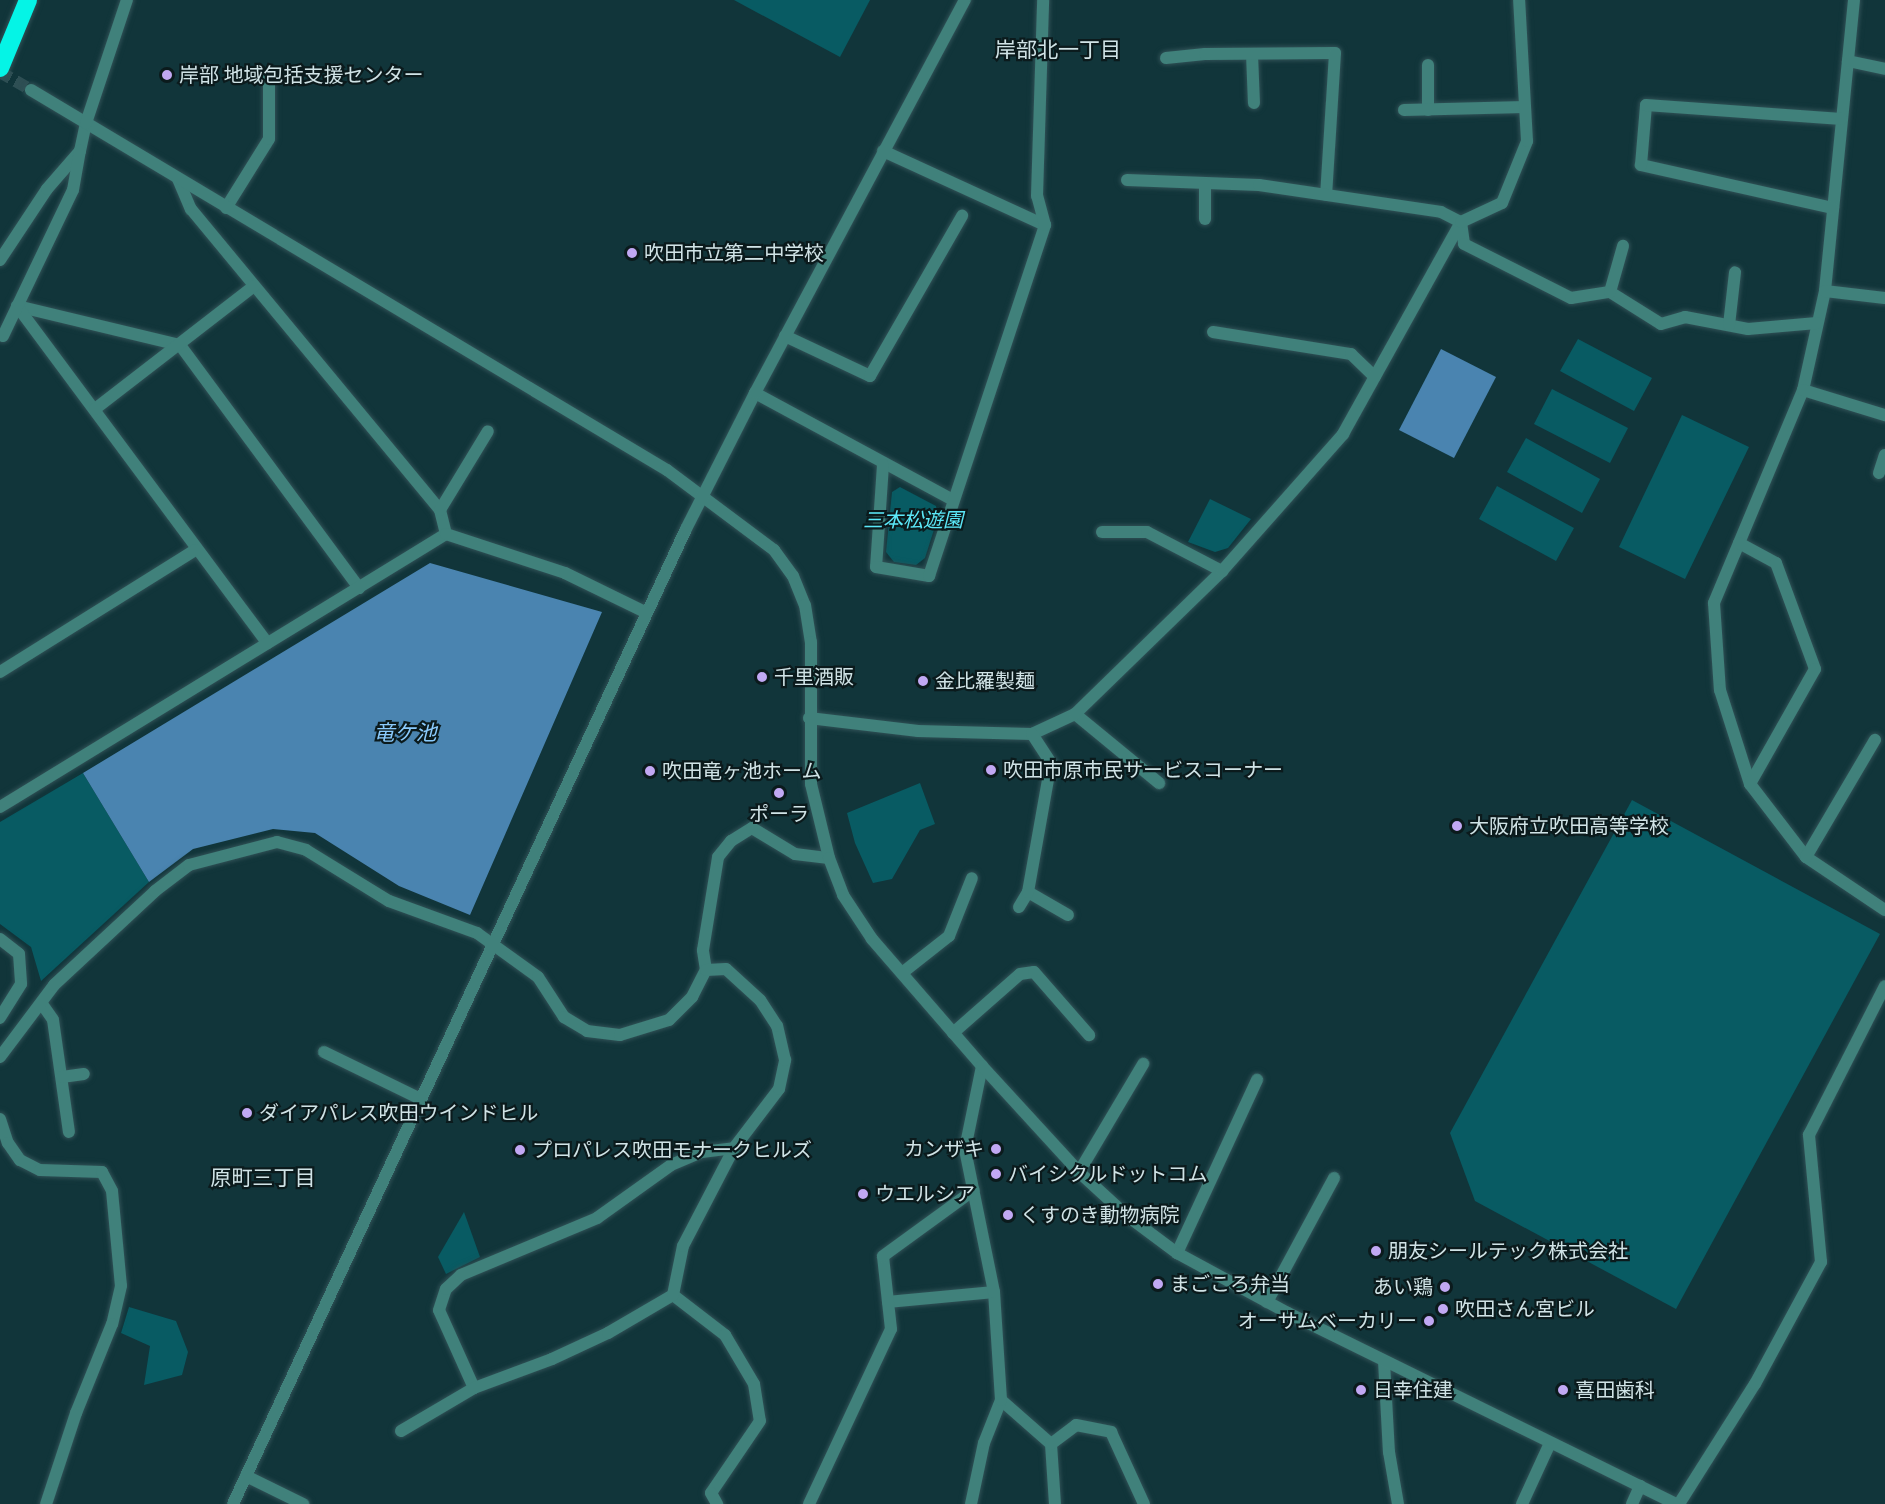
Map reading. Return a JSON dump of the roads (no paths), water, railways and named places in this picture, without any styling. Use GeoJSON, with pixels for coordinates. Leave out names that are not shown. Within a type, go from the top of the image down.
{"type":"FeatureCollection","features":[{"type":"Feature","properties":{"kind":"highway"},"geometry":{"type":"LineString","coordinates":[[0,68],[28,0]]}},
{"type":"Feature","properties":{"kind":"street"},"geometry":{"type":"LineString","coordinates":[[3,336],[73,190],[86,123],[127,0]]}},
{"type":"Feature","properties":{"kind":"street"},"geometry":{"type":"LineString","coordinates":[[233,1504],[646,613],[704,499],[754,393],[965,0]]}},
{"type":"Feature","properties":{"kind":"street"},"geometry":{"type":"LineString","coordinates":[[884,465],[876,567],[929,576],[951,499],[1045,225],[1037,196],[1043,0]]}},
{"type":"Feature","properties":{"kind":"street"},"geometry":{"type":"LineString","coordinates":[[809,718],[918,731],[1032,734],[1075,714],[1222,571],[1344,434],[1461,222],[1502,203],[1527,141],[1519,0]]}},
{"type":"Feature","properties":{"kind":"street"},"geometry":{"type":"LineString","coordinates":[[1854,0],[1825,291],[1803,390],[1714,603],[1720,690],[1750,784],[1806,857],[1885,910]]}},
{"type":"Feature","properties":{"kind":"street"},"geometry":{"type":"LineString","coordinates":[[1166,58],[1335,53],[1326,195]]}},
{"type":"Feature","properties":{"kind":"street"},"geometry":{"type":"LineString","coordinates":[[1251,54],[1254,103]]}},
{"type":"Feature","properties":{"kind":"street"},"geometry":{"type":"LineString","coordinates":[[1848,61],[1885,69]]}},
{"type":"Feature","properties":{"kind":"street"},"geometry":{"type":"LineString","coordinates":[[1428,64],[1428,110]]}},
{"type":"Feature","properties":{"kind":"street"},"geometry":{"type":"LineString","coordinates":[[226,208],[269,140],[269,77]]}},
{"type":"Feature","properties":{"kind":"street"},"geometry":{"type":"LineString","coordinates":[[31,90],[667,470],[774,550],[793,576],[805,605],[811,642],[809,718],[811,784],[829,858],[843,895],[902,973],[981,1066],[1079,1172],[1126,1215],[1177,1253],[1267,1302],[1678,1504],[1755,1384],[1821,1262],[1809,1135],[1885,986]]}},
{"type":"Feature","properties":{"kind":"street"},"geometry":{"type":"LineString","coordinates":[[1833,208],[1641,165],[1646,105],[1841,119]]}},
{"type":"Feature","properties":{"kind":"street"},"geometry":{"type":"LineString","coordinates":[[1404,110],[1525,107]]}},
{"type":"Feature","properties":{"kind":"street"},"geometry":{"type":"LineString","coordinates":[[0,260],[47,189],[80,151]]}},
{"type":"Feature","properties":{"kind":"street"},"geometry":{"type":"LineString","coordinates":[[883,152],[1045,225]]}},
{"type":"Feature","properties":{"kind":"street"},"geometry":{"type":"LineString","coordinates":[[178,178],[191,209],[440,510],[446,534]]}},
{"type":"Feature","properties":{"kind":"street"},"geometry":{"type":"LineString","coordinates":[[1127,180],[1259,185],[1441,212],[1461,222]]}},
{"type":"Feature","properties":{"kind":"street"},"geometry":{"type":"LineString","coordinates":[[1205,184],[1205,219]]}},
{"type":"Feature","properties":{"kind":"street"},"geometry":{"type":"LineString","coordinates":[[785,336],[870,376],[962,216]]}},
{"type":"Feature","properties":{"kind":"street"},"geometry":{"type":"LineString","coordinates":[[1461,222],[1464,244],[1571,298],[1610,292],[1661,324],[1685,317],[1748,329],[1817,323]]}},
{"type":"Feature","properties":{"kind":"street"},"geometry":{"type":"LineString","coordinates":[[1610,292],[1623,246]]}},
{"type":"Feature","properties":{"kind":"street"},"geometry":{"type":"LineString","coordinates":[[1729,325],[1735,272]]}},
{"type":"Feature","properties":{"kind":"street"},"geometry":{"type":"LineString","coordinates":[[95,409],[254,286]]}},
{"type":"Feature","properties":{"kind":"street"},"geometry":{"type":"LineString","coordinates":[[1825,291],[1885,298]]}},
{"type":"Feature","properties":{"kind":"street"},"geometry":{"type":"LineString","coordinates":[[17,306],[180,345],[359,588]]}},
{"type":"Feature","properties":{"kind":"street"},"geometry":{"type":"LineString","coordinates":[[17,306],[95,409],[195,550],[267,643]]}},
{"type":"Feature","properties":{"kind":"street"},"geometry":{"type":"LineString","coordinates":[[1213,332],[1351,354],[1375,377]]}},
{"type":"Feature","properties":{"kind":"street"},"geometry":{"type":"LineString","coordinates":[[1803,390],[1885,415]]}},
{"type":"Feature","properties":{"kind":"street"},"geometry":{"type":"LineString","coordinates":[[754,393],[884,465],[951,499]]}},
{"type":"Feature","properties":{"kind":"street"},"geometry":{"type":"LineString","coordinates":[[440,510],[488,431]]}},
{"type":"Feature","properties":{"kind":"street"},"geometry":{"type":"LineString","coordinates":[[1879,473],[1885,455]]}},
{"type":"Feature","properties":{"kind":"street"},"geometry":{"type":"LineString","coordinates":[[1102,532],[1147,532],[1222,571]]}},
{"type":"Feature","properties":{"kind":"street"},"geometry":{"type":"LineString","coordinates":[[1,805],[446,534],[565,573],[646,613]]}},
{"type":"Feature","properties":{"kind":"street"},"geometry":{"type":"LineString","coordinates":[[1739,543],[1776,563],[1815,669],[1750,784]]}},
{"type":"Feature","properties":{"kind":"street"},"geometry":{"type":"LineString","coordinates":[[0,672],[195,550]]}},
{"type":"Feature","properties":{"kind":"street"},"geometry":{"type":"LineString","coordinates":[[1075,714],[1159,783]]}},
{"type":"Feature","properties":{"kind":"street"},"geometry":{"type":"LineString","coordinates":[[1019,907],[1028,892],[1051,763],[1032,734]]}},
{"type":"Feature","properties":{"kind":"street"},"geometry":{"type":"LineString","coordinates":[[1806,857],[1875,740]]}},
{"type":"Feature","properties":{"kind":"street"},"geometry":{"type":"LineString","coordinates":[[0,1057],[42,1004],[54,985],[104,936],[189,865],[277,842],[306,850],[389,901],[477,933],[538,976],[564,1017],[587,1031],[620,1035],[669,1020],[692,997],[706,969],[703,950],[718,857],[731,841],[752,828],[795,854],[829,858]]}},
{"type":"Feature","properties":{"kind":"street"},"geometry":{"type":"LineString","coordinates":[[902,973],[949,936],[972,878]]}},
{"type":"Feature","properties":{"kind":"street"},"geometry":{"type":"LineString","coordinates":[[1028,892],[1068,915]]}},
{"type":"Feature","properties":{"kind":"street"},"geometry":{"type":"LineString","coordinates":[[0,939],[19,954],[21,984],[0,1018]]}},
{"type":"Feature","properties":{"kind":"street"},"geometry":{"type":"LineString","coordinates":[[673,1295],[683,1246],[734,1148],[779,1089],[785,1060],[777,1026],[760,1000],[726,969],[706,969]]}},
{"type":"Feature","properties":{"kind":"street"},"geometry":{"type":"LineString","coordinates":[[952,1033],[1020,974],[1034,972],[1089,1035]]}},
{"type":"Feature","properties":{"kind":"street"},"geometry":{"type":"LineString","coordinates":[[42,1004],[53,1020],[69,1132]]}},
{"type":"Feature","properties":{"kind":"street"},"geometry":{"type":"LineString","coordinates":[[324,1052],[421,1099]]}},
{"type":"Feature","properties":{"kind":"street"},"geometry":{"type":"LineString","coordinates":[[1079,1172],[1143,1064]]}},
{"type":"Feature","properties":{"kind":"street"},"geometry":{"type":"LineString","coordinates":[[971,1504],[984,1443],[1001,1400],[994,1292],[965,1149],[981,1066]]}},
{"type":"Feature","properties":{"kind":"street"},"geometry":{"type":"LineString","coordinates":[[62,1077],[84,1074]]}},
{"type":"Feature","properties":{"kind":"street"},"geometry":{"type":"LineString","coordinates":[[1177,1253],[1257,1080]]}},
{"type":"Feature","properties":{"kind":"street"},"geometry":{"type":"LineString","coordinates":[[0,1119],[8,1143],[20,1160],[40,1170],[102,1172],[112,1191],[122,1286],[112,1324],[76,1413],[46,1504]]}},
{"type":"Feature","properties":{"kind":"street"},"geometry":{"type":"LineString","coordinates":[[474,1388],[439,1310],[446,1289],[453,1282],[461,1275],[597,1218],[671,1165],[702,1152],[734,1148]]}},
{"type":"Feature","properties":{"kind":"street"},"geometry":{"type":"LineString","coordinates":[[1267,1302],[1334,1178]]}},
{"type":"Feature","properties":{"kind":"street"},"geometry":{"type":"LineString","coordinates":[[809,1504],[891,1329],[883,1256],[974,1190]]}},
{"type":"Feature","properties":{"kind":"street"},"geometry":{"type":"LineString","coordinates":[[888,1302],[994,1292]]}},
{"type":"Feature","properties":{"kind":"street"},"geometry":{"type":"LineString","coordinates":[[401,1431],[474,1388],[561,1355],[673,1295]]}},
{"type":"Feature","properties":{"kind":"street"},"geometry":{"type":"LineString","coordinates":[[673,1295],[725,1335],[754,1384],[760,1420],[711,1493],[717,1504]]}},
{"type":"Feature","properties":{"kind":"street"},"geometry":{"type":"LineString","coordinates":[[1384,1361],[1389,1452],[1398,1504]]}},
{"type":"Feature","properties":{"kind":"street"},"geometry":{"type":"LineString","coordinates":[[1001,1400],[1051,1444],[1054,1504]]}},
{"type":"Feature","properties":{"kind":"street"},"geometry":{"type":"LineString","coordinates":[[1051,1444],[1076,1425],[1111,1432],[1144,1504]]}},
{"type":"Feature","properties":{"kind":"street"},"geometry":{"type":"LineString","coordinates":[[1522,1504],[1550,1443]]}},
{"type":"Feature","properties":{"kind":"street"},"geometry":{"type":"LineString","coordinates":[[246,1476],[303,1504]]}},
{"type":"Feature","properties":{"kind":"street"},"geometry":{"type":"LineString","coordinates":[[1632,1504],[1640,1486]]}},
{"type":"Feature","properties":{"kind":"water"},"geometry":{"type":"Polygon","coordinates":[[[1441,349],[1496,377],[1454,458],[1399,430],[1441,349]]]}},
{"type":"Feature","properties":{"kind":"water","name":"竜ケ池"},"geometry":{"type":"Polygon","coordinates":[[[430,563],[602,612],[470,915],[399,886],[315,833],[273,829],[193,849],[149,882],[83,773],[430,563]]]}},
{"type":"Feature","properties":{"kind":"tunnel"},"geometry":{"type":"LineString","coordinates":[[0,72],[31,90]]}},
{"type":"Feature","properties":{"kind":"place","name":"岸部 地域包括支援センター"},"geometry":{"type":"Point","coordinates":[167,75]}},
{"type":"Feature","properties":{"kind":"place","name":"吹田市立第二中学校"},"geometry":{"type":"Point","coordinates":[632,253]}},
{"type":"Feature","properties":{"kind":"place","name":"千里酒販"},"geometry":{"type":"Point","coordinates":[762,677]}},
{"type":"Feature","properties":{"kind":"place","name":"金比羅製麺"},"geometry":{"type":"Point","coordinates":[923,681]}},
{"type":"Feature","properties":{"kind":"place","name":"吹田市原市民サービスコーナー"},"geometry":{"type":"Point","coordinates":[991,770]}},
{"type":"Feature","properties":{"kind":"place","name":"吹田竜ヶ池ホーム"},"geometry":{"type":"Point","coordinates":[650,771]}},
{"type":"Feature","properties":{"kind":"place","name":"ポーラ"},"geometry":{"type":"Point","coordinates":[779,793]}},
{"type":"Feature","properties":{"kind":"place","name":"大阪府立吹田高等学校"},"geometry":{"type":"Point","coordinates":[1457,826]}},
{"type":"Feature","properties":{"kind":"place","name":"ダイアパレス吹田ウインドヒル"},"geometry":{"type":"Point","coordinates":[247,1113]}},
{"type":"Feature","properties":{"kind":"place","name":"カンザキ"},"geometry":{"type":"Point","coordinates":[996,1149]}},
{"type":"Feature","properties":{"kind":"place","name":"プロパレス吹田モナークヒルズ"},"geometry":{"type":"Point","coordinates":[520,1150]}},
{"type":"Feature","properties":{"kind":"place","name":"バイシクルドットコム"},"geometry":{"type":"Point","coordinates":[996,1174]}},
{"type":"Feature","properties":{"kind":"place","name":"ウエルシア"},"geometry":{"type":"Point","coordinates":[863,1194]}},
{"type":"Feature","properties":{"kind":"place","name":"くすのき動物病院"},"geometry":{"type":"Point","coordinates":[1008,1215]}},
{"type":"Feature","properties":{"kind":"place","name":"朋友シールテック株式会社"},"geometry":{"type":"Point","coordinates":[1376,1251]}},
{"type":"Feature","properties":{"kind":"place","name":"まごころ弁当"},"geometry":{"type":"Point","coordinates":[1158,1284]}},
{"type":"Feature","properties":{"kind":"place","name":"あい鶏"},"geometry":{"type":"Point","coordinates":[1445,1287]}},
{"type":"Feature","properties":{"kind":"place","name":"吹田さん宮ビル"},"geometry":{"type":"Point","coordinates":[1443,1309]}},
{"type":"Feature","properties":{"kind":"place","name":"オーサムベーカリー"},"geometry":{"type":"Point","coordinates":[1429,1321]}},
{"type":"Feature","properties":{"kind":"place","name":"日幸住建"},"geometry":{"type":"Point","coordinates":[1361,1390]}},
{"type":"Feature","properties":{"kind":"place","name":"喜田歯科"},"geometry":{"type":"Point","coordinates":[1563,1390]}},
{"type":"Feature","properties":{"kind":"district","name":"岸部北一丁目"},"geometry":{"type":"Point","coordinates":[1058,50]}},
{"type":"Feature","properties":{"kind":"district","name":"原町三丁目"},"geometry":{"type":"Point","coordinates":[263,1178]}},
{"type":"Feature","properties":{"kind":"park label","name":"三本松遊園"},"geometry":{"type":"Point","coordinates":[913,520]}}]}
